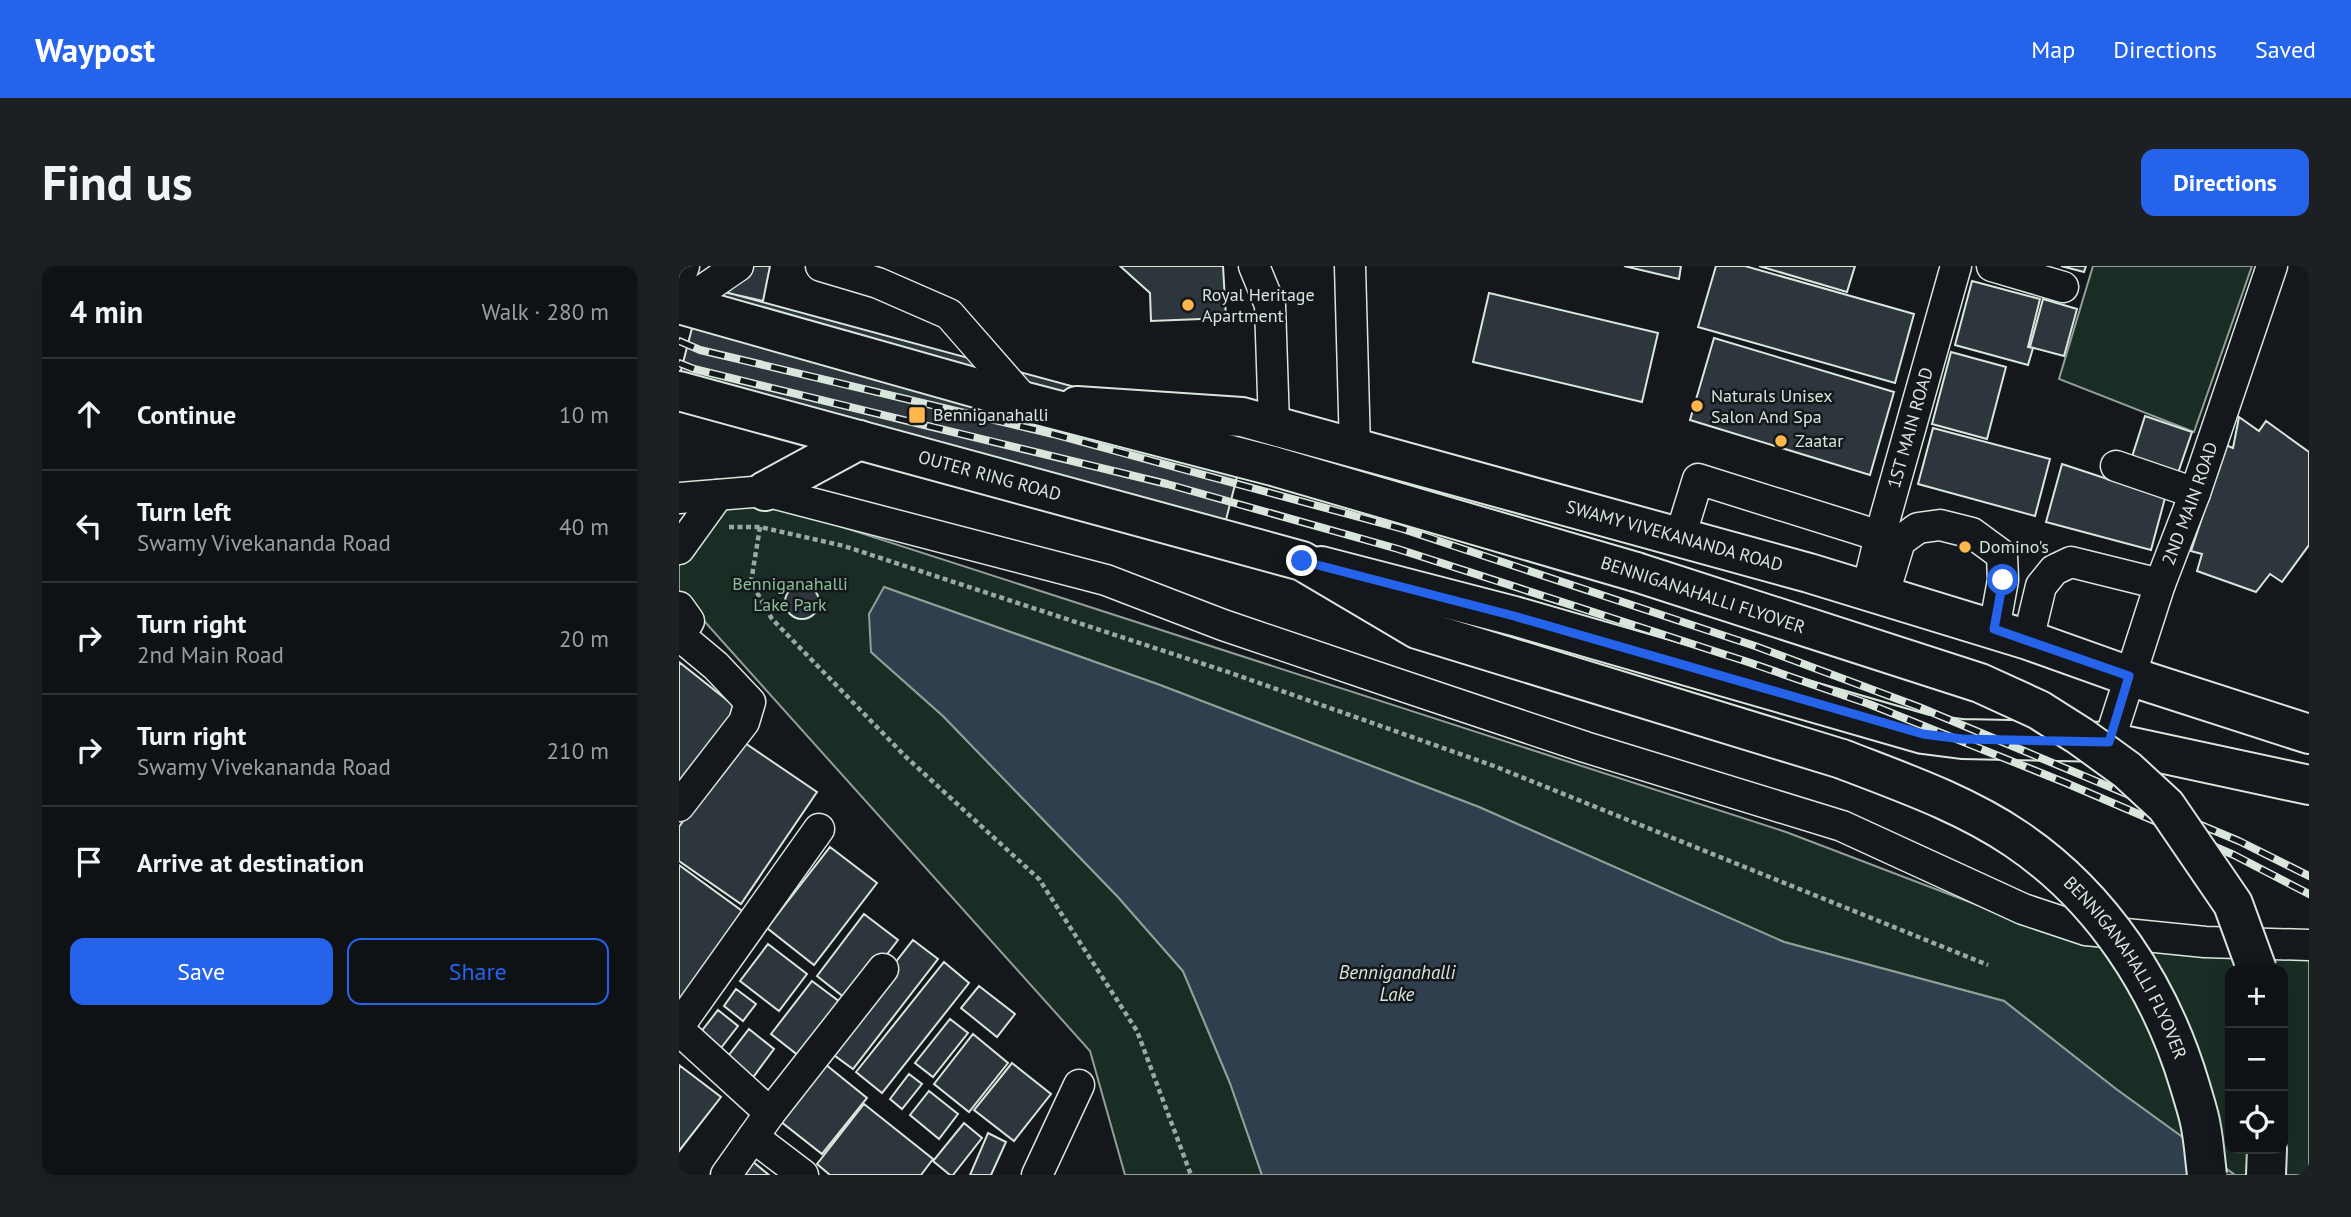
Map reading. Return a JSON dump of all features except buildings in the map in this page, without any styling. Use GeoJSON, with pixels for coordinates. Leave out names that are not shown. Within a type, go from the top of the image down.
{"type":"FeatureCollection","features":[{"type":"Feature","properties":{"kind":"main road"},"geometry":{"type":"LineString","coordinates":[[680,296],[1026,402]]}},
{"type":"Feature","properties":{"kind":"main road","name":"OUTER RING ROAD"},"geometry":{"type":"LineString","coordinates":[[679,391],[1302,561]]}},
{"type":"Feature","properties":{"kind":"main road","name":"SWAMY VIVEKANANDA ROAD"},"geometry":{"type":"LineString","coordinates":[[1026,402],[1242,416],[1876,593],[2011,634],[2129,676],[2309,734]]}},
{"type":"Feature","properties":{"kind":"main road","name":"BENNIGANAHALLI FLYOVER"},"geometry":{"type":"LineString","coordinates":[[1026,402],[1273,466],[1649,576],[1980,683],[2039,710],[2127,770],[2166,806],[2233,904],[2255,965]]}},
{"type":"Feature","properties":{"kind":"main road"},"geometry":{"type":"LineString","coordinates":[[765,491],[859,440]]}},
{"type":"Feature","properties":{"kind":"main road"},"geometry":{"type":"LineString","coordinates":[[1302,561],[1514,616],[1923,734],[1962,739],[2109,742],[2309,785]]}},
{"type":"Feature","properties":{"kind":"main road","name":"BENNIGANAHALLI FLYOVER"},"geometry":{"type":"LineString","coordinates":[[1302,561],[1417,629],[1842,759],[1943,798],[2016,839],[2068,881],[2113,931],[2152,990],[2181,1057],[2201,1126],[2207,1175]]}},
{"type":"Feature","properties":{"kind":"main road"},"geometry":{"type":"LineString","coordinates":[[2266,1175],[2267,1154]]}},
{"type":"Feature","properties":{"kind":"street"},"geometry":{"type":"LineString","coordinates":[[680,296],[684,266]]}},
{"type":"Feature","properties":{"kind":"street"},"geometry":{"type":"LineString","coordinates":[[680,296],[738,266]]}},
{"type":"Feature","properties":{"kind":"street"},"geometry":{"type":"LineString","coordinates":[[821,266],[878,283],[949,313],[1026,402]]}},
{"type":"Feature","properties":{"kind":"street"},"geometry":{"type":"LineString","coordinates":[[1254,266],[1270,305],[1274,425]]}},
{"type":"Feature","properties":{"kind":"street"},"geometry":{"type":"LineString","coordinates":[[1350,266],[1355,449]]}},
{"type":"Feature","properties":{"kind":"street","name":"1ST MAIN ROAD"},"geometry":{"type":"LineString","coordinates":[[1876,593],[1879,536],[1956,266]]}},
{"type":"Feature","properties":{"kind":"street"},"geometry":{"type":"LineString","coordinates":[[1992,266],[2063,288]]}},
{"type":"Feature","properties":{"kind":"street","name":"2ND MAIN ROAD"},"geometry":{"type":"LineString","coordinates":[[2109,742],[2160,584],[2195,494],[2272,266]]}},
{"type":"Feature","properties":{"kind":"street"},"geometry":{"type":"LineString","coordinates":[[2116,466],[2195,494]]}},
{"type":"Feature","properties":{"kind":"street"},"geometry":{"type":"LineString","coordinates":[[1680,537],[1698,479],[1879,536]]}},
{"type":"Feature","properties":{"kind":"street"},"geometry":{"type":"LineString","coordinates":[[679,498],[765,491],[1106,580],[1223,625],[1422,693],[1585,747],[1842,826],[2023,909],[2086,930],[2206,942],[2309,945]]}},
{"type":"Feature","properties":{"kind":"street"},"geometry":{"type":"LineString","coordinates":[[679,549],[717,495]]}},
{"type":"Feature","properties":{"kind":"street"},"geometry":{"type":"LineString","coordinates":[[1876,593],[1900,541],[1917,528],[1940,525],[1972,533],[2002,555],[2011,634]]}},
{"type":"Feature","properties":{"kind":"street"},"geometry":{"type":"LineString","coordinates":[[2011,634],[2054,570],[2071,562],[2160,584]]}},
{"type":"Feature","properties":{"kind":"street"},"geometry":{"type":"LineString","coordinates":[[679,607],[689,621],[679,636],[716,666],[750,702],[744,722],[679,806]]}},
{"type":"Feature","properties":{"kind":"street"},"geometry":{"type":"LineString","coordinates":[[803,1175],[679,1028],[819,828]]}},
{"type":"Feature","properties":{"kind":"street"},"geometry":{"type":"LineString","coordinates":[[726,1175],[883,969]]}},
{"type":"Feature","properties":{"kind":"street"},"geometry":{"type":"LineString","coordinates":[[1037,1175],[1079,1085]]}},
{"type":"Feature","properties":{"kind":"path"},"geometry":{"type":"LineString","coordinates":[[1191,1175],[1137,1031],[1039,879],[905,757],[772,619],[751,582],[760,527],[844,547],[1231,673],[1481,761],[1988,965]]}},
{"type":"Feature","properties":{"kind":"green space"},"geometry":{"type":"Polygon","coordinates":[[[2093,266],[2252,266],[2194,432],[2059,379],[2093,266]]]}},
{"type":"Feature","properties":{"kind":"green space","name":"Benniganahalli Lake Park"},"geometry":{"type":"Polygon","coordinates":[[[771,504],[1786,832],[2082,945],[2309,960],[2309,1175],[2235,1175],[2116,1089],[2004,1001],[1784,942],[1479,807],[1160,685],[884,587],[871,652],[943,716],[1118,897],[1183,971],[1230,1083],[1262,1175],[1125,1175],[1090,1051],[679,593],[679,564],[719,510],[771,504]]]}},
{"type":"Feature","properties":{"kind":"water","name":"Benniganahalli Lake"},"geometry":{"type":"Polygon","coordinates":[[[884,587],[1160,685],[1479,807],[1784,942],[2004,1001],[2116,1089],[2235,1175],[1262,1175],[1230,1083],[1183,971],[1118,897],[943,716],[871,652],[869,614],[884,587]]]}},
{"type":"Feature","properties":{"kind":"railway"},"geometry":{"type":"LineString","coordinates":[[679,341],[700,350],[1053,434],[1403,529],[1755,646],[1919,707],[2239,841],[2309,876]]}},
{"type":"Feature","properties":{"kind":"railway"},"geometry":{"type":"LineString","coordinates":[[679,363],[694,369],[1167,484],[1398,549],[1748,662],[1869,704],[2066,783],[2234,855],[2309,894]]}},
{"type":"Feature","properties":{"kind":"place","name":"Royal Heritage Apartment"},"geometry":{"type":"Point","coordinates":[1188,305]}},
{"type":"Feature","properties":{"kind":"place","name":"Naturals Unisex Salon And Spa"},"geometry":{"type":"Point","coordinates":[1697,406]}},
{"type":"Feature","properties":{"kind":"place","name":"Benniganahalli"},"geometry":{"type":"Point","coordinates":[917,415]}},
{"type":"Feature","properties":{"kind":"place","name":"Zaatar"},"geometry":{"type":"Point","coordinates":[1781,441]}},
{"type":"Feature","properties":{"kind":"place","name":"Domino's"},"geometry":{"type":"Point","coordinates":[1965,547]}},
{"type":"Feature","properties":{"kind":"route"},"geometry":{"type":"LineString","coordinates":[[1302,561],[1514,616],[1923,734],[1962,739],[2109,742],[2129,676],[1994,629],[2003,580]]}}]}
